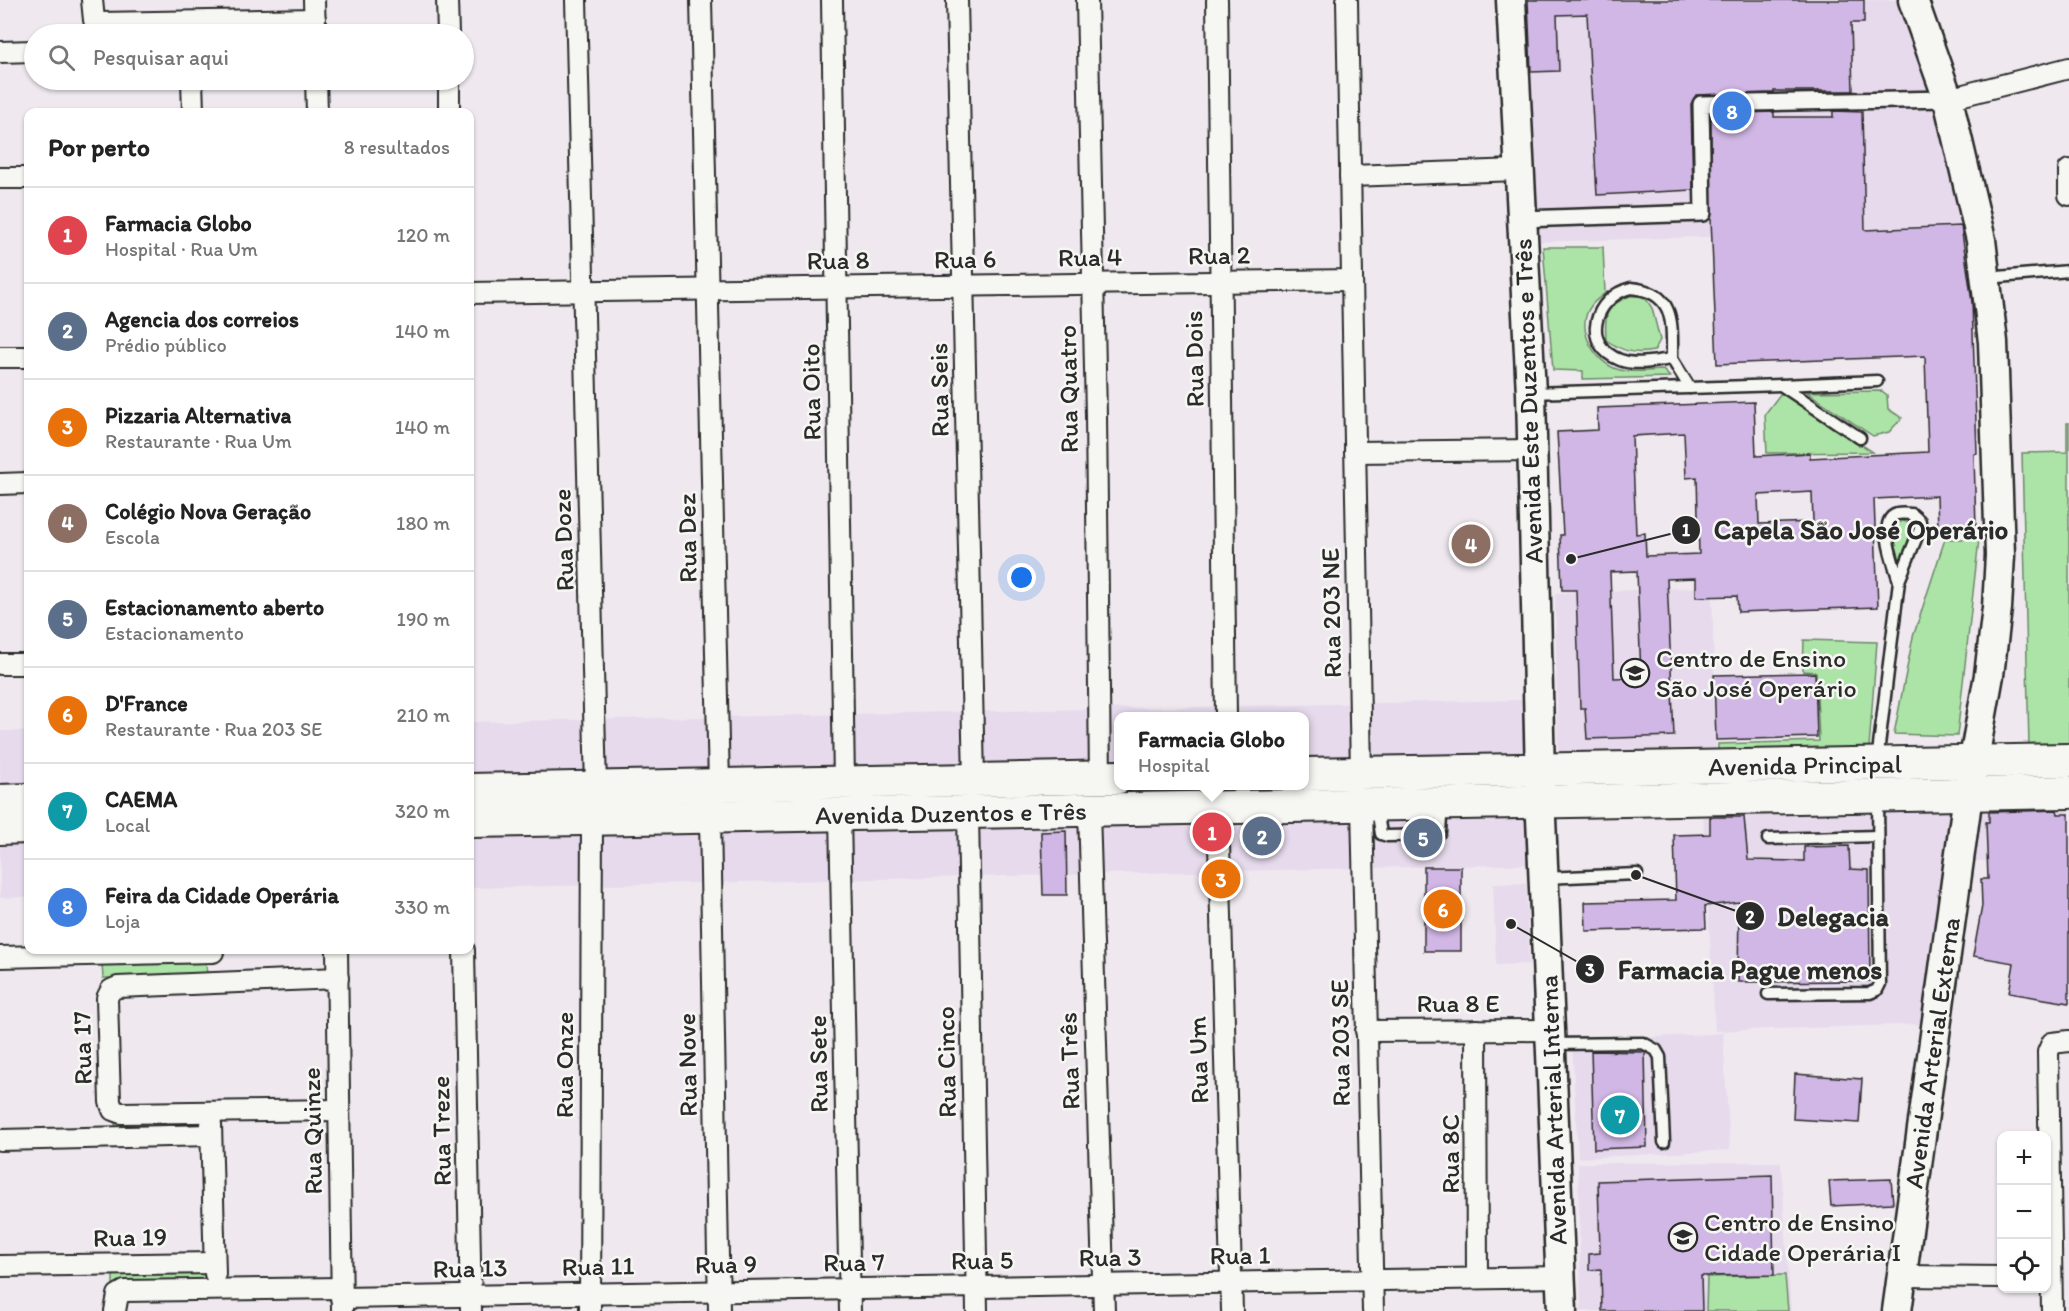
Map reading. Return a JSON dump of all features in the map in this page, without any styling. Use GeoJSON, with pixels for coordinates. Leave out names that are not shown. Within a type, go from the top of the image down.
{"type":"FeatureCollection","features":[{"type":"Feature","properties":{"kind":"main road","name":"Avenida Este Duzentos e Três"},"geometry":{"type":"LineString","coordinates":[[1511,0],[1531,393],[1541,801]]}},
{"type":"Feature","properties":{"kind":"main road","name":"Avenida Arterial Externa"},"geometry":{"type":"LineString","coordinates":[[1896,1311],[1968,795],[1990,664],[2000,555],[1994,342],[1986,278],[1975,211],[1948,99],[1913,0]]}},
{"type":"Feature","properties":{"kind":"main road","name":"Avenida Principal"},"geometry":{"type":"LineString","coordinates":[[1540,770],[2069,760]]}},
{"type":"Feature","properties":{"kind":"main road"},"geometry":{"type":"LineString","coordinates":[[1939,762],[1956,772],[1968,795]]}},
{"type":"Feature","properties":{"kind":"main road"},"geometry":{"type":"LineString","coordinates":[[1309,774],[1540,770]]}},
{"type":"Feature","properties":{"kind":"main road","name":"Avenida Duzentos e Três"},"geometry":{"type":"LineString","coordinates":[[474,790],[1110,777]]}},
{"type":"Feature","properties":{"kind":"main road","name":"Avenida Principal"},"geometry":{"type":"LineString","coordinates":[[1541,801],[2069,792]]}},
{"type":"Feature","properties":{"kind":"main road"},"geometry":{"type":"LineString","coordinates":[[0,801],[24,800]]}},
{"type":"Feature","properties":{"kind":"main road","name":"Avenida Duzentos e Três"},"geometry":{"type":"LineString","coordinates":[[474,821],[840,816],[1541,801]]}},
{"type":"Feature","properties":{"kind":"main road","name":"Avenida Arterial Interna"},"geometry":{"type":"LineString","coordinates":[[1541,801],[1562,1311]]}},
{"type":"Feature","properties":{"kind":"main road"},"geometry":{"type":"LineString","coordinates":[[0,828],[24,828]]}},
{"type":"Feature","properties":{"kind":"street"},"geometry":{"type":"LineString","coordinates":[[92,0],[94,20],[100,23],[118,24]]}},
{"type":"Feature","properties":{"kind":"street"},"geometry":{"type":"LineString","coordinates":[[447,0],[448,24]]}},
{"type":"Feature","properties":{"kind":"street","name":"Rua Doze"},"geometry":{"type":"LineString","coordinates":[[576,0],[596,788]]}},
{"type":"Feature","properties":{"kind":"street","name":"Rua Dez"},"geometry":{"type":"LineString","coordinates":[[701,0],[719,785]]}},
{"type":"Feature","properties":{"kind":"street","name":"Rua Oito"},"geometry":{"type":"LineString","coordinates":[[832,0],[844,782]]}},
{"type":"Feature","properties":{"kind":"street","name":"Rua Seis"},"geometry":{"type":"LineString","coordinates":[[957,0],[974,780]]}},
{"type":"Feature","properties":{"kind":"street","name":"Rua Quatro"},"geometry":{"type":"LineString","coordinates":[[1086,0],[1110,777]]}},
{"type":"Feature","properties":{"kind":"street","name":"Rua Dois"},"geometry":{"type":"LineString","coordinates":[[1217,0],[1226,712]]}},
{"type":"Feature","properties":{"kind":"street","name":"Rua 203 NE"},"geometry":{"type":"LineString","coordinates":[[1347,0],[1361,773]]}},
{"type":"Feature","properties":{"kind":"street"},"geometry":{"type":"LineString","coordinates":[[240,24],[315,18]]}},
{"type":"Feature","properties":{"kind":"street"},"geometry":{"type":"LineString","coordinates":[[0,52],[24,51]]}},
{"type":"Feature","properties":{"kind":"street"},"geometry":{"type":"LineString","coordinates":[[1521,219],[1703,213],[1701,104],[1948,99],[2069,68]]}},
{"type":"Feature","properties":{"kind":"street"},"geometry":{"type":"LineString","coordinates":[[192,90],[193,108]]}},
{"type":"Feature","properties":{"kind":"street"},"geometry":{"type":"LineString","coordinates":[[316,90],[317,108]]}},
{"type":"Feature","properties":{"kind":"street"},"geometry":{"type":"LineString","coordinates":[[449,90],[449,108]]}},
{"type":"Feature","properties":{"kind":"street"},"geometry":{"type":"LineString","coordinates":[[2069,170],[2069,195]]}},
{"type":"Feature","properties":{"kind":"street"},"geometry":{"type":"LineString","coordinates":[[1350,176],[1518,171]]}},
{"type":"Feature","properties":{"kind":"street"},"geometry":{"type":"LineString","coordinates":[[0,178],[24,178]]}},
{"type":"Feature","properties":{"kind":"street","name":"Rua 2"},"geometry":{"type":"LineString","coordinates":[[1152,283],[1352,280]]}},
{"type":"Feature","properties":{"kind":"street","name":"Rua 4"},"geometry":{"type":"LineString","coordinates":[[1028,285],[1152,283]]}},
{"type":"Feature","properties":{"kind":"street","name":"Rua 6"},"geometry":{"type":"LineString","coordinates":[[902,287],[1028,285]]}},
{"type":"Feature","properties":{"kind":"street","name":"Rua 8"},"geometry":{"type":"LineString","coordinates":[[708,289],[902,287]]}},
{"type":"Feature","properties":{"kind":"street"},"geometry":{"type":"LineString","coordinates":[[474,293],[708,289]]}},
{"type":"Feature","properties":{"kind":"street"},"geometry":{"type":"LineString","coordinates":[[0,357],[24,357]]}},
{"type":"Feature","properties":{"kind":"street"},"geometry":{"type":"LineString","coordinates":[[1355,452],[1533,450]]}},
{"type":"Feature","properties":{"kind":"street"},"geometry":{"type":"LineString","coordinates":[[0,484],[24,483]]}},
{"type":"Feature","properties":{"kind":"street"},"geometry":{"type":"LineString","coordinates":[[0,664],[24,664]]}},
{"type":"Feature","properties":{"kind":"street","name":"Rua 203 SE"},"geometry":{"type":"LineString","coordinates":[[1369,805],[1366,1031],[1373,1311]]}},
{"type":"Feature","properties":{"kind":"street","name":"Rua Um"},"geometry":{"type":"LineString","coordinates":[[1218,808],[1232,1311]]}},
{"type":"Feature","properties":{"kind":"street","name":"Rua Três"},"geometry":{"type":"LineString","coordinates":[[1089,810],[1104,1311]]}},
{"type":"Feature","properties":{"kind":"street","name":"Rua Cinco"},"geometry":{"type":"LineString","coordinates":[[968,813],[977,1311]]}},
{"type":"Feature","properties":{"kind":"street","name":"Rua Sete"},"geometry":{"type":"LineString","coordinates":[[840,816],[850,1311]]}},
{"type":"Feature","properties":{"kind":"street","name":"Rua Nove"},"geometry":{"type":"LineString","coordinates":[[710,818],[719,1311]]}},
{"type":"Feature","properties":{"kind":"street","name":"Rua Onze"},"geometry":{"type":"LineString","coordinates":[[590,1302],[592,819]]}},
{"type":"Feature","properties":{"kind":"street"},"geometry":{"type":"LineString","coordinates":[[0,957],[113,954]]}},
{"type":"Feature","properties":{"kind":"street"},"geometry":{"type":"LineString","coordinates":[[213,954],[214,983]]}},
{"type":"Feature","properties":{"kind":"street","name":"Rua Quinze"},"geometry":{"type":"LineString","coordinates":[[337,954],[341,1299]]}},
{"type":"Feature","properties":{"kind":"street","name":"Rua Treze"},"geometry":{"type":"LineString","coordinates":[[464,954],[471,1303]]}},
{"type":"Feature","properties":{"kind":"street","name":"Rua 17"},"geometry":{"type":"LineString","coordinates":[[338,978],[118,987],[111,990],[107,998],[110,1102],[113,1110],[121,1113],[339,1110]]}},
{"type":"Feature","properties":{"kind":"street","name":"Rua 8 E"},"geometry":{"type":"LineString","coordinates":[[1366,1031],[1476,1030],[1550,1037]]}},
{"type":"Feature","properties":{"kind":"street","name":"Rua 8C"},"geometry":{"type":"LineString","coordinates":[[1476,1030],[1477,1278]]}},
{"type":"Feature","properties":{"kind":"street"},"geometry":{"type":"LineString","coordinates":[[2049,1239],[2049,1046],[2057,1041],[2069,1041]]}},
{"type":"Feature","properties":{"kind":"street"},"geometry":{"type":"LineString","coordinates":[[211,1112],[215,1288]]}},
{"type":"Feature","properties":{"kind":"street"},"geometry":{"type":"LineString","coordinates":[[0,1140],[211,1135]]}},
{"type":"Feature","properties":{"kind":"street","name":"Rua 19"},"geometry":{"type":"LineString","coordinates":[[0,1266],[214,1263]]}},
{"type":"Feature","properties":{"kind":"street"},"geometry":{"type":"LineString","coordinates":[[1901,1276],[1997,1278]]}},
{"type":"Feature","properties":{"kind":"street"},"geometry":{"type":"LineString","coordinates":[[1372,1280],[1560,1277]]}},
{"type":"Feature","properties":{"kind":"street","name":"Rua 1"},"geometry":{"type":"LineString","coordinates":[[1173,1284],[1372,1280]]}},
{"type":"Feature","properties":{"kind":"street","name":"Rua 3"},"geometry":{"type":"LineString","coordinates":[[1048,1286],[1173,1284]]}},
{"type":"Feature","properties":{"kind":"street","name":"Rua 5"},"geometry":{"type":"LineString","coordinates":[[918,1288],[1048,1286]]}},
{"type":"Feature","properties":{"kind":"street","name":"Rua 19"},"geometry":{"type":"LineString","coordinates":[[115,1311],[118,1295],[124,1291],[215,1288],[341,1299]]}},
{"type":"Feature","properties":{"kind":"street","name":"Rua 7"},"geometry":{"type":"LineString","coordinates":[[791,1290],[918,1288]]}},
{"type":"Feature","properties":{"kind":"street","name":"Rua 9"},"geometry":{"type":"LineString","coordinates":[[663,1292],[791,1290]]}},
{"type":"Feature","properties":{"kind":"street","name":"Rua 11"},"geometry":{"type":"LineString","coordinates":[[535,1294],[590,1302],[663,1292]]}},
{"type":"Feature","properties":{"kind":"street"},"geometry":{"type":"LineString","coordinates":[[2050,1293],[2052,1311]]}},
{"type":"Feature","properties":{"kind":"street","name":"Rua 13"},"geometry":{"type":"LineString","coordinates":[[341,1299],[406,1296],[471,1303],[535,1294]]}},
{"type":"Feature","properties":{"kind":"lane"},"geometry":{"type":"LineString","coordinates":[[1986,278],[2069,271]]}},
{"type":"Feature","properties":{"kind":"lane"},"geometry":{"type":"LineString","coordinates":[[1672,359],[1628,363],[1608,352],[1600,343],[1597,320],[1608,299],[1618,291],[1631,288],[1644,289],[1656,295],[1665,304],[1671,316],[1672,359],[1689,387]]}},
{"type":"Feature","properties":{"kind":"lane"},"geometry":{"type":"LineString","coordinates":[[1531,393],[1877,381]]}},
{"type":"Feature","properties":{"kind":"lane"},"geometry":{"type":"LineString","coordinates":[[1781,385],[1860,438]]}},
{"type":"Feature","properties":{"kind":"lane"},"geometry":{"type":"LineString","coordinates":[[1877,764],[1899,581],[1920,529],[1918,516],[1912,514],[1897,514],[1891,518],[1887,526],[1887,536],[1899,581]]}},
{"type":"Feature","properties":{"kind":"lane"},"geometry":{"type":"LineString","coordinates":[[1768,994],[1870,993],[1877,990],[1880,984],[1878,796]]}},
{"type":"Feature","properties":{"kind":"lane"},"geometry":{"type":"LineString","coordinates":[[1768,839],[1878,836]]}},
{"type":"Feature","properties":{"kind":"lane"},"geometry":{"type":"LineString","coordinates":[[1544,878],[1637,874]]}},
{"type":"Feature","properties":{"kind":"lane"},"geometry":{"type":"LineString","coordinates":[[1550,1037],[1643,1043],[1656,1050],[1660,1057],[1664,1143]]}},
{"type":"Feature","properties":{"kind":"shaded area"},"geometry":{"type":"Polygon","coordinates":[[[1522,0],[1900,0],[1951,150],[1969,229],[1531,242],[1522,0]]]}},
{"type":"Feature","properties":{"kind":"shaded area"},"geometry":{"type":"Polygon","coordinates":[[[2069,452],[2069,859],[1970,861],[1974,805],[1549,808],[1549,864],[474,888],[474,722],[1524,700],[1526,760],[2029,746],[2022,453],[2069,452]]]}},
{"type":"Feature","properties":{"kind":"shaded area","name":"Centro de Ensino São José Operário"},"geometry":{"type":"Polygon","coordinates":[[[1712,587],[1716,753],[1558,755],[1555,593],[1712,587]]]}},
{"type":"Feature","properties":{"kind":"shaded area"},"geometry":{"type":"Polygon","coordinates":[[[0,731],[24,731],[24,897],[0,898],[0,731]]]}},
{"type":"Feature","properties":{"kind":"shaded area"},"geometry":{"type":"Polygon","coordinates":[[[1964,807],[1926,1024],[1715,1031],[1703,817],[1964,807]]]}},
{"type":"Feature","properties":{"kind":"shaded area"},"geometry":{"type":"Polygon","coordinates":[[[1526,883],[1529,964],[1496,965],[1493,884],[1526,883]]]}},
{"type":"Feature","properties":{"kind":"shaded area"},"geometry":{"type":"Polygon","coordinates":[[[1723,1033],[1730,1150],[1578,1158],[1572,1042],[1723,1033]]]}},
{"type":"Feature","properties":{"kind":"shaded area","name":"Centro de Ensino Cidade Operária I"},"geometry":{"type":"Polygon","coordinates":[[[1781,1162],[1791,1311],[1581,1311],[1578,1163],[1781,1162]]]}},
{"type":"Feature","properties":{"kind":"green space"},"geometry":{"type":"Polygon","coordinates":[[[1543,247],[1603,247],[1605,293],[1592,304],[1586,315],[1586,334],[1590,344],[1603,361],[1620,370],[1663,370],[1670,377],[1583,379],[1583,371],[1553,370],[1543,247]]]}},
{"type":"Feature","properties":{"kind":"green space"},"geometry":{"type":"Polygon","coordinates":[[[1630,296],[1644,296],[1652,308],[1660,340],[1654,351],[1640,353],[1628,351],[1606,340],[1608,312],[1615,304],[1630,296]]]}},
{"type":"Feature","properties":{"kind":"green space"},"geometry":{"type":"Polygon","coordinates":[[[1882,391],[1887,395],[1888,409],[1902,418],[1889,432],[1873,436],[1807,392],[1882,391]]]}},
{"type":"Feature","properties":{"kind":"green space"},"geometry":{"type":"Polygon","coordinates":[[[1781,393],[1873,452],[1767,453],[1765,414],[1781,393]]]}},
{"type":"Feature","properties":{"kind":"green space"},"geometry":{"type":"Polygon","coordinates":[[[2067,423],[2069,423],[2069,745],[2029,746],[2022,453],[2067,452],[2067,423]]]}},
{"type":"Feature","properties":{"kind":"green space"},"geometry":{"type":"Polygon","coordinates":[[[1903,521],[1913,524],[1914,531],[1900,559],[1891,531],[1896,524],[1903,521]]]}},
{"type":"Feature","properties":{"kind":"green space"},"geometry":{"type":"Polygon","coordinates":[[[1945,539],[1979,539],[1957,736],[1894,734],[1913,637],[1945,539]]]}},
{"type":"Feature","properties":{"kind":"green space"},"geometry":{"type":"Polygon","coordinates":[[[1804,640],[1877,642],[1869,748],[1718,751],[1718,744],[1819,741],[1816,672],[1803,671],[1804,640]]]}},
{"type":"Feature","properties":{"kind":"green space"},"geometry":{"type":"Polygon","coordinates":[[[206,960],[207,976],[103,978],[102,964],[206,960]]]}},
{"type":"Feature","properties":{"kind":"green space"},"geometry":{"type":"Polygon","coordinates":[[[207,1117],[208,1131],[116,1134],[115,1120],[207,1117]]]}},
{"type":"Feature","properties":{"kind":"green space"},"geometry":{"type":"Polygon","coordinates":[[[209,1268],[209,1283],[113,1284],[113,1270],[209,1268]]]}},
{"type":"Feature","properties":{"kind":"green space"},"geometry":{"type":"Polygon","coordinates":[[[1785,1275],[1788,1311],[1706,1311],[1707,1277],[1785,1275]]]}},
{"type":"Feature","properties":{"kind":"building"},"geometry":{"type":"Polygon","coordinates":[[[1528,0],[1864,0],[1864,23],[1851,23],[1853,91],[1774,91],[1774,93],[1696,95],[1691,104],[1693,190],[1597,195],[1587,14],[1557,15],[1559,71],[1531,72],[1528,0]]]}},
{"type":"Feature","properties":{"kind":"building"},"geometry":{"type":"Polygon","coordinates":[[[1833,111],[1862,112],[1865,230],[1961,226],[1972,302],[1977,453],[1974,454],[1976,529],[1938,530],[1937,496],[1874,499],[1878,607],[1738,612],[1737,596],[1696,597],[1696,578],[1667,579],[1674,736],[1587,739],[1585,708],[1580,708],[1576,590],[1562,590],[1560,535],[1563,535],[1557,432],[1598,430],[1597,408],[1754,402],[1756,456],[1810,453],[1810,458],[1928,452],[1925,356],[1717,364],[1711,218],[1711,114],[1774,112],[1774,117],[1833,117],[1833,111]],[[1684,433],[1632,436],[1636,534],[1645,533],[1646,556],[1699,554],[1697,477],[1686,478],[1684,433]],[[1812,492],[1758,495],[1759,524],[1813,522],[1812,492]],[[1637,571],[1610,572],[1614,678],[1641,677],[1637,571]]]}},
{"type":"Feature","properties":{"kind":"building"},"geometry":{"type":"Polygon","coordinates":[[[1815,673],[1817,737],[1716,740],[1714,675],[1815,673]]]}},
{"type":"Feature","properties":{"kind":"building"},"geometry":{"type":"Polygon","coordinates":[[[2057,810],[2058,814],[2069,814],[2069,1003],[2009,993],[2014,963],[1973,956],[1982,906],[1981,879],[1988,879],[1986,822],[1989,822],[1989,812],[2057,810]]]}},
{"type":"Feature","properties":{"kind":"building"},"geometry":{"type":"Polygon","coordinates":[[[1710,817],[1744,817],[1748,860],[1804,861],[1804,847],[1849,846],[1850,869],[1869,870],[1870,981],[1738,982],[1739,902],[1705,906],[1706,928],[1586,931],[1585,902],[1676,900],[1674,835],[1710,834],[1710,817]]]}},
{"type":"Feature","properties":{"kind":"building"},"geometry":{"type":"Polygon","coordinates":[[[1066,831],[1067,895],[1043,895],[1041,832],[1066,831]]]}},
{"type":"Feature","properties":{"kind":"building"},"geometry":{"type":"Polygon","coordinates":[[[1424,867],[1461,867],[1461,951],[1424,951],[1424,867]]]}},
{"type":"Feature","properties":{"kind":"building"},"geometry":{"type":"Polygon","coordinates":[[[1591,1051],[1645,1052],[1647,1147],[1594,1149],[1591,1051]]]}},
{"type":"Feature","properties":{"kind":"building"},"geometry":{"type":"Polygon","coordinates":[[[1795,1074],[1862,1079],[1859,1123],[1793,1119],[1795,1074]]]}},
{"type":"Feature","properties":{"kind":"building","name":"Centro de Ensino Cidade Operária I"},"geometry":{"type":"Polygon","coordinates":[[[1772,1175],[1774,1275],[1701,1276],[1702,1311],[1602,1311],[1601,1269],[1589,1270],[1589,1254],[1600,1253],[1598,1181],[1772,1175]]]}},
{"type":"Feature","properties":{"kind":"building"},"geometry":{"type":"Polygon","coordinates":[[[1891,1179],[1893,1203],[1831,1206],[1829,1181],[1891,1179]]]}},
{"type":"Feature","properties":{"kind":"place","name":"Feira da Cidade Operária"},"geometry":{"type":"Point","coordinates":[1732,111]}},
{"type":"Feature","properties":{"kind":"place","name":"Colégio Nova Geração"},"geometry":{"type":"Point","coordinates":[1471,544]}},
{"type":"Feature","properties":{"kind":"place","name":"Capela São José Operário"},"geometry":{"type":"Point","coordinates":[1571,559]}},
{"type":"Feature","properties":{"kind":"place","name":"Centro de Ensino São José Operário"},"geometry":{"type":"Point","coordinates":[1635,673]}},
{"type":"Feature","properties":{"kind":"place","name":"Farmacia Globo"},"geometry":{"type":"Point","coordinates":[1212,832]}},
{"type":"Feature","properties":{"kind":"place","name":"Agencia dos correios"},"geometry":{"type":"Point","coordinates":[1262,836]}},
{"type":"Feature","properties":{"kind":"place","name":"Estacionamento aberto"},"geometry":{"type":"Point","coordinates":[1423,838]}},
{"type":"Feature","properties":{"kind":"place","name":"Delegacia"},"geometry":{"type":"Point","coordinates":[1636,875]}},
{"type":"Feature","properties":{"kind":"place","name":"Pizzaria Alternativa"},"geometry":{"type":"Point","coordinates":[1221,879]}},
{"type":"Feature","properties":{"kind":"place","name":"D'France"},"geometry":{"type":"Point","coordinates":[1443,909]}},
{"type":"Feature","properties":{"kind":"place","name":"Farmacia Pague menos"},"geometry":{"type":"Point","coordinates":[1511,924]}},
{"type":"Feature","properties":{"kind":"place","name":"CAEMA"},"geometry":{"type":"Point","coordinates":[1620,1115]}},
{"type":"Feature","properties":{"kind":"place","name":"Centro de Ensino Cidade Operária I"},"geometry":{"type":"Point","coordinates":[1683,1237]}}]}
